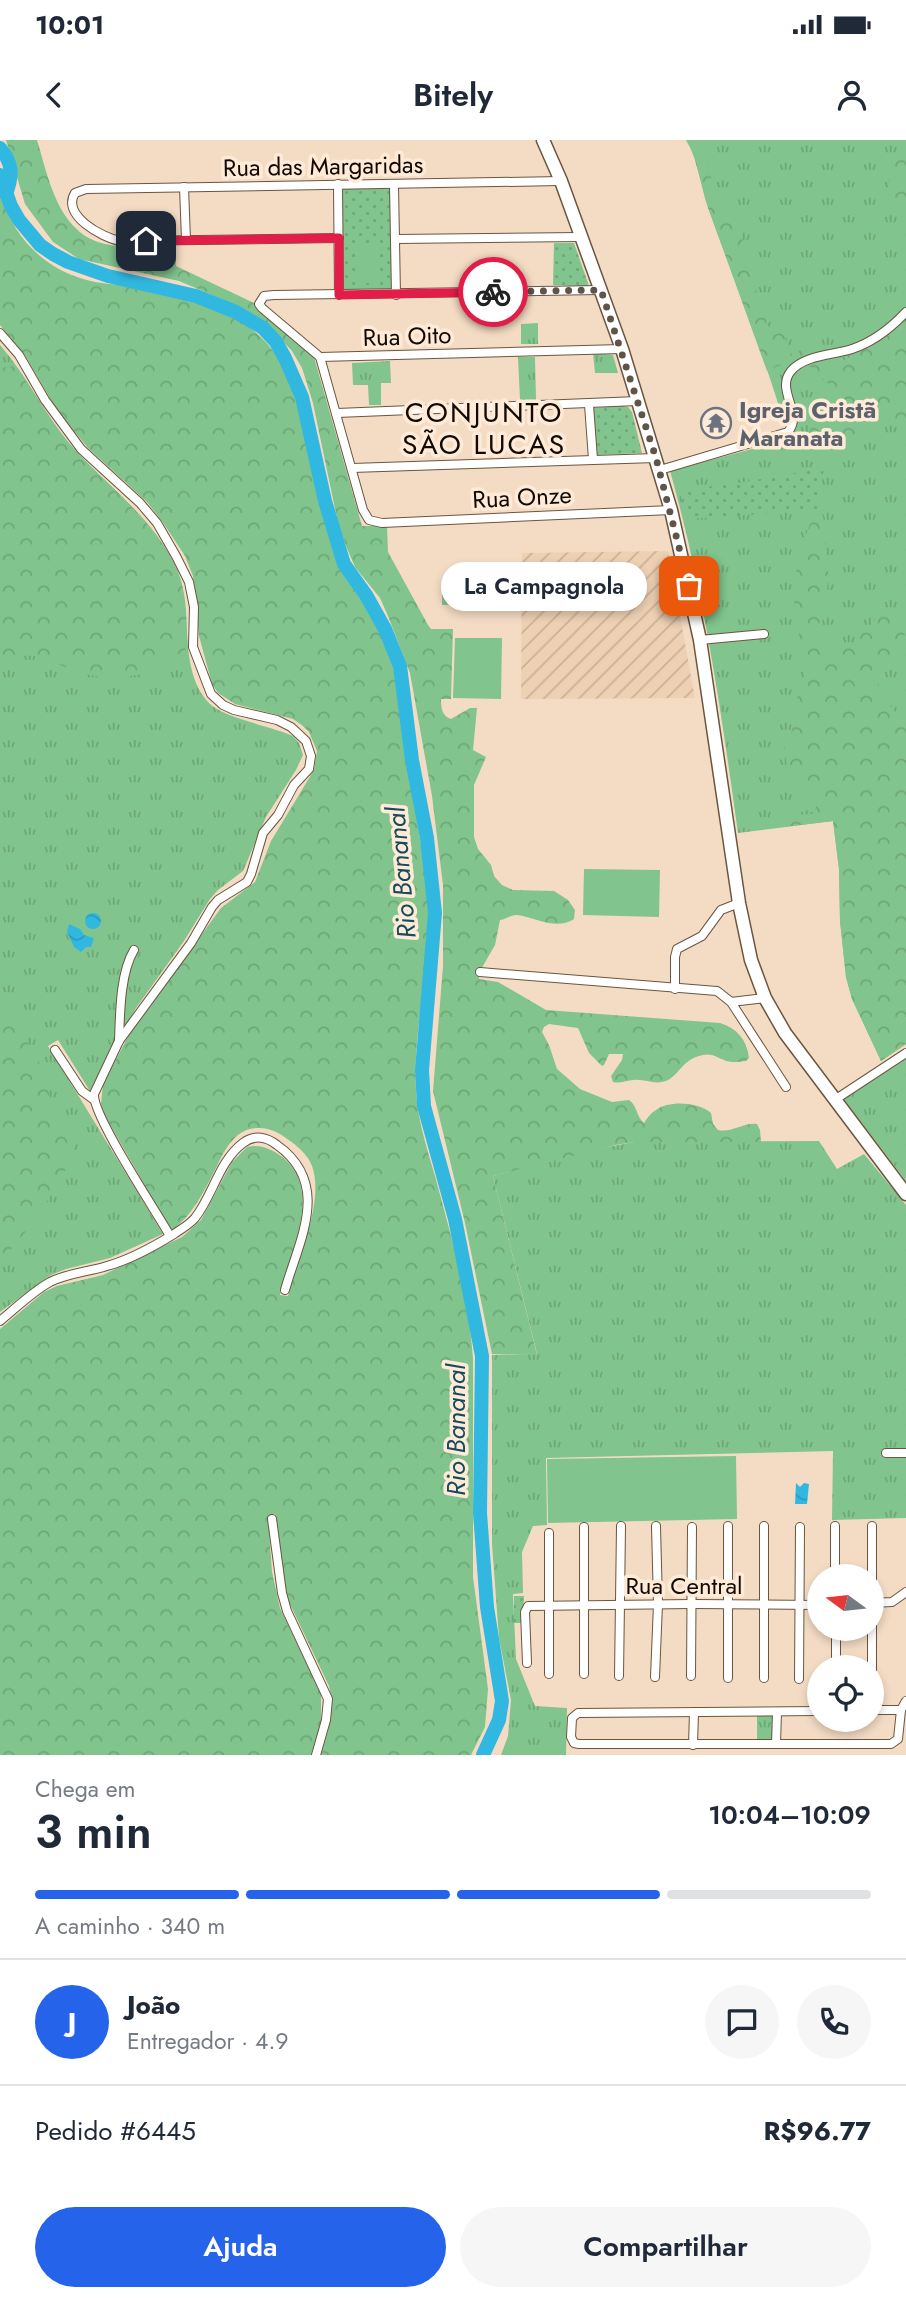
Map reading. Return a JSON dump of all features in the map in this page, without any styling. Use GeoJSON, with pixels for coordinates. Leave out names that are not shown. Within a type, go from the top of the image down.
{"type":"FeatureCollection","features":[{"type":"Feature","properties":{"kind":"main road"},"geometry":{"type":"LineString","coordinates":[[543,140],[561,181],[622,349],[671,510],[700,640],[739,903],[751,960],[765,999],[785,1032],[906,1194]]}},
{"type":"Feature","properties":{"kind":"street","name":"Rua das Margaridas"},"geometry":{"type":"LineString","coordinates":[[186,240],[120,241],[102,234],[73,210],[73,196],[86,189],[561,181]]}},
{"type":"Feature","properties":{"kind":"street"},"geometry":{"type":"LineString","coordinates":[[338,184],[339,295]]}},
{"type":"Feature","properties":{"kind":"street"},"geometry":{"type":"LineString","coordinates":[[394,185],[396,295]]}},
{"type":"Feature","properties":{"kind":"street"},"geometry":{"type":"LineString","coordinates":[[184,187],[186,240],[339,238]]}},
{"type":"Feature","properties":{"kind":"street"},"geometry":{"type":"LineString","coordinates":[[396,239],[581,237]]}},
{"type":"Feature","properties":{"kind":"street"},"geometry":{"type":"LineString","coordinates":[[601,290],[265,296],[260,300],[260,306],[320,357],[352,468],[593,459],[658,464],[788,432],[794,418],[786,380],[794,367],[863,344],[890,327],[906,312]]}},
{"type":"Feature","properties":{"kind":"street"},"geometry":{"type":"LineString","coordinates":[[0,333],[19,355],[45,400],[81,449],[140,503],[157,523],[170,545],[189,582],[194,607],[193,647],[211,694],[233,710],[277,720],[291,727],[306,741],[311,756],[309,769],[294,785],[278,815],[263,833],[247,882],[218,900],[212,907],[191,943],[120,1041],[93,1099]]}},
{"type":"Feature","properties":{"kind":"street","name":"Rua Oito"},"geometry":{"type":"LineString","coordinates":[[320,357],[622,349]]}},
{"type":"Feature","properties":{"kind":"street"},"geometry":{"type":"LineString","coordinates":[[337,413],[638,401]]}},
{"type":"Feature","properties":{"kind":"street"},"geometry":{"type":"LineString","coordinates":[[589,405],[593,459]]}},
{"type":"Feature","properties":{"kind":"street","name":"Rua Onze"},"geometry":{"type":"LineString","coordinates":[[352,468],[363,510],[366,517],[375,522],[671,510]]}},
{"type":"Feature","properties":{"kind":"street"},"geometry":{"type":"LineString","coordinates":[[700,640],[764,634]]}},
{"type":"Feature","properties":{"kind":"street"},"geometry":{"type":"LineString","coordinates":[[676,989],[677,949],[698,939],[722,910],[739,903]]}},
{"type":"Feature","properties":{"kind":"street"},"geometry":{"type":"LineString","coordinates":[[120,1041],[121,1006],[128,963],[134,950]]}},
{"type":"Feature","properties":{"kind":"street"},"geometry":{"type":"LineString","coordinates":[[480,972],[676,989],[709,989],[723,994],[731,1002],[786,1087]]}},
{"type":"Feature","properties":{"kind":"street"},"geometry":{"type":"LineString","coordinates":[[731,1002],[765,999]]}},
{"type":"Feature","properties":{"kind":"street"},"geometry":{"type":"LineString","coordinates":[[55,1050],[82,1091],[93,1099],[102,1121],[170,1236]]}},
{"type":"Feature","properties":{"kind":"street"},"geometry":{"type":"LineString","coordinates":[[836,1099],[906,1053]]}},
{"type":"Feature","properties":{"kind":"street"},"geometry":{"type":"LineString","coordinates":[[0,1321],[49,1282],[108,1266],[170,1236],[194,1219],[229,1158],[252,1138],[271,1140],[297,1162],[307,1192],[303,1237],[285,1290]]}},
{"type":"Feature","properties":{"kind":"street"},"geometry":{"type":"LineString","coordinates":[[886,1453],[906,1453]]}},
{"type":"Feature","properties":{"kind":"street"},"geometry":{"type":"LineString","coordinates":[[272,1519],[285,1602],[327,1699],[326,1720],[316,1755]]}},
{"type":"Feature","properties":{"kind":"street"},"geometry":{"type":"LineString","coordinates":[[619,1676],[621,1526]]}},
{"type":"Feature","properties":{"kind":"street"},"geometry":{"type":"LineString","coordinates":[[655,1676],[658,1604],[656,1526]]}},
{"type":"Feature","properties":{"kind":"street"},"geometry":{"type":"LineString","coordinates":[[728,1526],[728,1678]]}},
{"type":"Feature","properties":{"kind":"street"},"geometry":{"type":"LineString","coordinates":[[764,1526],[764,1678]]}},
{"type":"Feature","properties":{"kind":"street"},"geometry":{"type":"LineString","coordinates":[[835,1526],[835,1564]]}},
{"type":"Feature","properties":{"kind":"street"},"geometry":{"type":"LineString","coordinates":[[872,1526],[872,1564]]}},
{"type":"Feature","properties":{"kind":"street"},"geometry":{"type":"LineString","coordinates":[[584,1527],[584,1674]]}},
{"type":"Feature","properties":{"kind":"street"},"geometry":{"type":"LineString","coordinates":[[691,1676],[692,1527]]}},
{"type":"Feature","properties":{"kind":"street"},"geometry":{"type":"LineString","coordinates":[[799,1679],[800,1527]]}},
{"type":"Feature","properties":{"kind":"street"},"geometry":{"type":"LineString","coordinates":[[548,1533],[546,1606],[549,1674]]}},
{"type":"Feature","properties":{"kind":"street"},"geometry":{"type":"LineString","coordinates":[[884,1602],[892,1602],[906,1592]]}},
{"type":"Feature","properties":{"kind":"street","name":"Rua Central"},"geometry":{"type":"LineString","coordinates":[[546,1606],[807,1605]]}},
{"type":"Feature","properties":{"kind":"street"},"geometry":{"type":"LineString","coordinates":[[527,1664],[527,1607],[546,1606]]}},
{"type":"Feature","properties":{"kind":"street"},"geometry":{"type":"LineString","coordinates":[[807,1711],[578,1713],[571,1721],[571,1740],[576,1744],[894,1744],[900,1734],[901,1710],[906,1701]]}},
{"type":"Feature","properties":{"kind":"street"},"geometry":{"type":"LineString","coordinates":[[884,1710],[901,1710]]}},
{"type":"Feature","properties":{"kind":"street"},"geometry":{"type":"LineString","coordinates":[[694,1712],[694,1745]]}},
{"type":"Feature","properties":{"kind":"street"},"geometry":{"type":"LineString","coordinates":[[776,1744],[777,1712]]}},
{"type":"Feature","properties":{"kind":"shaded area"},"geometry":{"type":"Polygon","coordinates":[[[668,551],[695,698],[521,699],[522,553],[668,551]]]}},
{"type":"Feature","properties":{"kind":"green space"},"geometry":{"type":"Polygon","coordinates":[[[6,140],[37,140],[51,187],[66,217],[76,229],[105,244],[176,246],[176,266],[254,303],[314,357],[362,526],[387,526],[388,552],[428,625],[431,629],[453,629],[451,699],[441,699],[441,706],[444,714],[451,719],[470,708],[477,708],[473,750],[486,757],[474,785],[474,837],[478,849],[502,885],[513,890],[554,891],[568,900],[575,910],[574,919],[560,924],[517,915],[500,920],[495,945],[479,973],[479,979],[498,982],[546,1010],[720,1023],[736,1032],[746,1046],[749,1058],[746,1061],[729,1062],[703,1055],[689,1060],[672,1077],[662,1082],[613,1082],[611,1076],[623,1054],[609,1054],[602,1066],[589,1053],[578,1028],[549,1024],[544,1027],[542,1032],[557,1069],[580,1089],[612,1102],[629,1100],[644,1123],[652,1113],[668,1105],[699,1106],[711,1113],[713,1124],[718,1130],[757,1124],[761,1142],[634,1142],[493,1176],[537,1355],[492,1354],[465,1223],[433,1091],[443,966],[443,885],[432,796],[410,673],[380,598],[355,567],[346,546],[338,523],[313,403],[302,368],[292,351],[278,336],[252,316],[224,300],[179,281],[79,259],[53,242],[25,204],[6,140]]]}},
{"type":"Feature","properties":{"kind":"green space"},"geometry":{"type":"Polygon","coordinates":[[[686,140],[906,140],[906,1044],[881,1061],[852,999],[846,977],[833,821],[738,833],[702,606],[670,471],[789,439],[686,140]]]}},
{"type":"Feature","properties":{"kind":"green space"},"geometry":{"type":"Polygon","coordinates":[[[686,140],[700,141],[714,188],[742,229],[743,251],[758,274],[754,287],[766,308],[769,334],[784,334],[791,354],[796,354],[804,346],[810,345],[835,366],[856,353],[879,331],[906,293],[906,424],[879,427],[860,447],[832,454],[816,444],[810,428],[826,405],[831,386],[800,357],[794,364],[767,371],[706,202],[693,152],[686,140]]]}},
{"type":"Feature","properties":{"kind":"green space"},"geometry":{"type":"Polygon","coordinates":[[[906,149],[906,221],[891,198],[889,177],[897,151],[906,149]]]}},
{"type":"Feature","properties":{"kind":"green space"},"geometry":{"type":"Polygon","coordinates":[[[341,189],[391,189],[394,291],[344,290],[341,189]]]}},
{"type":"Feature","properties":{"kind":"green space"},"geometry":{"type":"Polygon","coordinates":[[[0,193],[14,225],[35,251],[48,262],[95,282],[162,291],[199,301],[250,328],[276,355],[297,398],[311,447],[334,553],[376,623],[394,665],[427,892],[427,957],[416,1054],[417,1102],[424,1139],[458,1267],[468,1313],[473,1359],[473,1577],[488,1689],[485,1727],[471,1755],[321,1755],[331,1712],[331,1695],[289,1602],[282,1573],[275,1514],[268,1516],[272,1572],[280,1608],[321,1693],[321,1721],[311,1755],[0,1755],[0,1329],[44,1292],[57,1286],[103,1275],[182,1237],[201,1220],[232,1162],[247,1147],[263,1147],[278,1154],[293,1168],[300,1184],[303,1202],[301,1221],[280,1295],[288,1296],[303,1249],[315,1196],[315,1180],[310,1161],[288,1139],[263,1128],[247,1130],[238,1135],[226,1149],[192,1210],[171,1231],[105,1116],[101,1104],[103,1084],[131,1031],[221,908],[255,882],[271,841],[314,770],[317,751],[309,732],[293,719],[235,704],[218,693],[212,684],[199,636],[193,576],[185,556],[147,502],[88,448],[56,409],[25,355],[0,325],[0,193]]]}},
{"type":"Feature","properties":{"kind":"green space"},"geometry":{"type":"Polygon","coordinates":[[[355,243],[380,243],[380,283],[356,283],[355,243]]]}},
{"type":"Feature","properties":{"kind":"green space"},"geometry":{"type":"Polygon","coordinates":[[[554,243],[574,243],[589,286],[553,285],[554,243]]]}},
{"type":"Feature","properties":{"kind":"green space"},"geometry":{"type":"Polygon","coordinates":[[[538,323],[538,344],[521,344],[521,324],[538,323]]]}},
{"type":"Feature","properties":{"kind":"green space"},"geometry":{"type":"Polygon","coordinates":[[[0,345],[64,437],[131,505],[168,552],[182,586],[193,674],[209,703],[225,713],[293,736],[303,755],[266,817],[243,871],[210,899],[136,1008],[90,1091],[58,1040],[48,1046],[163,1234],[110,1258],[51,1275],[0,1312],[0,345]]]}},
{"type":"Feature","properties":{"kind":"green space"},"geometry":{"type":"Polygon","coordinates":[[[593,353],[613,355],[618,373],[595,373],[593,353]]]}},
{"type":"Feature","properties":{"kind":"green space"},"geometry":{"type":"Polygon","coordinates":[[[518,357],[535,357],[536,400],[520,400],[518,357]]]}},
{"type":"Feature","properties":{"kind":"green space"},"geometry":{"type":"Polygon","coordinates":[[[390,361],[391,383],[381,383],[381,405],[369,405],[368,385],[353,385],[352,363],[390,361]]]}},
{"type":"Feature","properties":{"kind":"green space"},"geometry":{"type":"Polygon","coordinates":[[[16,366],[67,440],[156,535],[180,577],[185,597],[188,648],[150,673],[111,679],[81,673],[36,656],[0,655],[0,368],[16,366]]]}},
{"type":"Feature","properties":{"kind":"green space"},"geometry":{"type":"Polygon","coordinates":[[[628,407],[632,412],[642,453],[595,455],[592,408],[628,407]]]}},
{"type":"Feature","properties":{"kind":"green space"},"geometry":{"type":"Polygon","coordinates":[[[824,468],[817,510],[687,519],[679,490],[738,483],[824,468]]]}},
{"type":"Feature","properties":{"kind":"green space"},"geometry":{"type":"Polygon","coordinates":[[[818,513],[823,516],[828,562],[828,584],[822,623],[826,641],[839,647],[853,643],[886,608],[898,609],[906,616],[904,643],[882,667],[878,679],[879,691],[906,726],[906,1044],[881,1061],[852,999],[846,977],[833,821],[784,827],[790,815],[813,814],[816,807],[812,798],[789,777],[784,748],[792,739],[791,707],[802,690],[805,672],[792,589],[809,526],[818,513]]]}},
{"type":"Feature","properties":{"kind":"green space"},"geometry":{"type":"Polygon","coordinates":[[[442,578],[498,578],[498,604],[442,605],[442,578]]]}},
{"type":"Feature","properties":{"kind":"green space"},"geometry":{"type":"Polygon","coordinates":[[[455,638],[502,638],[501,699],[453,698],[455,638]]]}},
{"type":"Feature","properties":{"kind":"green space"},"geometry":{"type":"Polygon","coordinates":[[[584,869],[660,870],[659,917],[583,915],[584,869]]]}},
{"type":"Feature","properties":{"kind":"green space"},"geometry":{"type":"Polygon","coordinates":[[[0,1001],[14,1019],[41,1066],[57,1122],[74,1140],[75,1145],[55,1189],[21,1238],[0,1261],[0,1001]]]}},
{"type":"Feature","properties":{"kind":"green space"},"geometry":{"type":"Polygon","coordinates":[[[906,1057],[906,1181],[843,1098],[906,1057]]]}},
{"type":"Feature","properties":{"kind":"green space"},"geometry":{"type":"Polygon","coordinates":[[[819,1141],[837,1169],[864,1154],[906,1205],[906,1518],[832,1520],[833,1451],[546,1458],[547,1525],[533,1526],[522,1552],[523,1593],[513,1594],[516,1659],[535,1706],[567,1708],[566,1755],[501,1755],[508,1736],[511,1700],[499,1638],[492,1544],[492,1355],[537,1354],[493,1176],[634,1142],[819,1141]]]}},
{"type":"Feature","properties":{"kind":"green space"},"geometry":{"type":"Polygon","coordinates":[[[736,1456],[737,1519],[548,1523],[547,1459],[736,1456]]]}},
{"type":"Feature","properties":{"kind":"green space"},"geometry":{"type":"Polygon","coordinates":[[[514,1596],[524,1596],[523,1623],[514,1623],[514,1596]]]}},
{"type":"Feature","properties":{"kind":"green space"},"geometry":{"type":"Polygon","coordinates":[[[757,1715],[773,1715],[773,1739],[757,1739],[757,1715]]]}},
{"type":"Feature","properties":{"kind":"water"},"geometry":{"type":"Polygon","coordinates":[[[93,913],[99,915],[99,927],[93,929],[87,927],[85,921],[87,915],[93,913]]]}},
{"type":"Feature","properties":{"kind":"water"},"geometry":{"type":"Polygon","coordinates":[[[69,924],[80,929],[84,935],[94,938],[91,947],[86,947],[81,952],[74,947],[67,932],[69,924]]]}},
{"type":"Feature","properties":{"kind":"water"},"geometry":{"type":"Polygon","coordinates":[[[796,1483],[800,1487],[804,1483],[809,1484],[807,1504],[795,1504],[796,1483]]]}},
{"type":"Feature","properties":{"kind":"waterway"},"geometry":{"type":"LineString","coordinates":[[0,148],[10,170],[6,194]]}},
{"type":"Feature","properties":{"kind":"waterway","name":"Rio Bananal"},"geometry":{"type":"LineString","coordinates":[[0,175],[19,220],[40,245],[53,254],[108,276],[196,296],[236,312],[263,328],[276,342],[302,397],[325,501],[344,564],[385,629],[400,666],[412,760],[427,838],[435,913],[422,1070],[424,1106],[455,1219],[482,1356],[480,1513],[487,1607],[502,1701],[499,1720],[483,1755]]}},
{"type":"Feature","properties":{"kind":"way so far"},"geometry":{"type":"LineString","coordinates":[[493,292],[601,290],[656,458],[689,586]]}},
{"type":"Feature","properties":{"kind":"place","name":"Igreja Cristã Maranata"},"geometry":{"type":"Point","coordinates":[716,423]}},
{"type":"Feature","properties":{"kind":"place","name":"La Campagnola"},"geometry":{"type":"Point","coordinates":[689,586]}},
{"type":"Feature","properties":{"kind":"district","name":"CONJUNTO SÃO LUCAS"},"geometry":{"type":"Point","coordinates":[484,428]}},
{"type":"Feature","properties":{"kind":"route"},"geometry":{"type":"LineString","coordinates":[[146,241],[339,238],[339,295],[493,292]]}}]}
